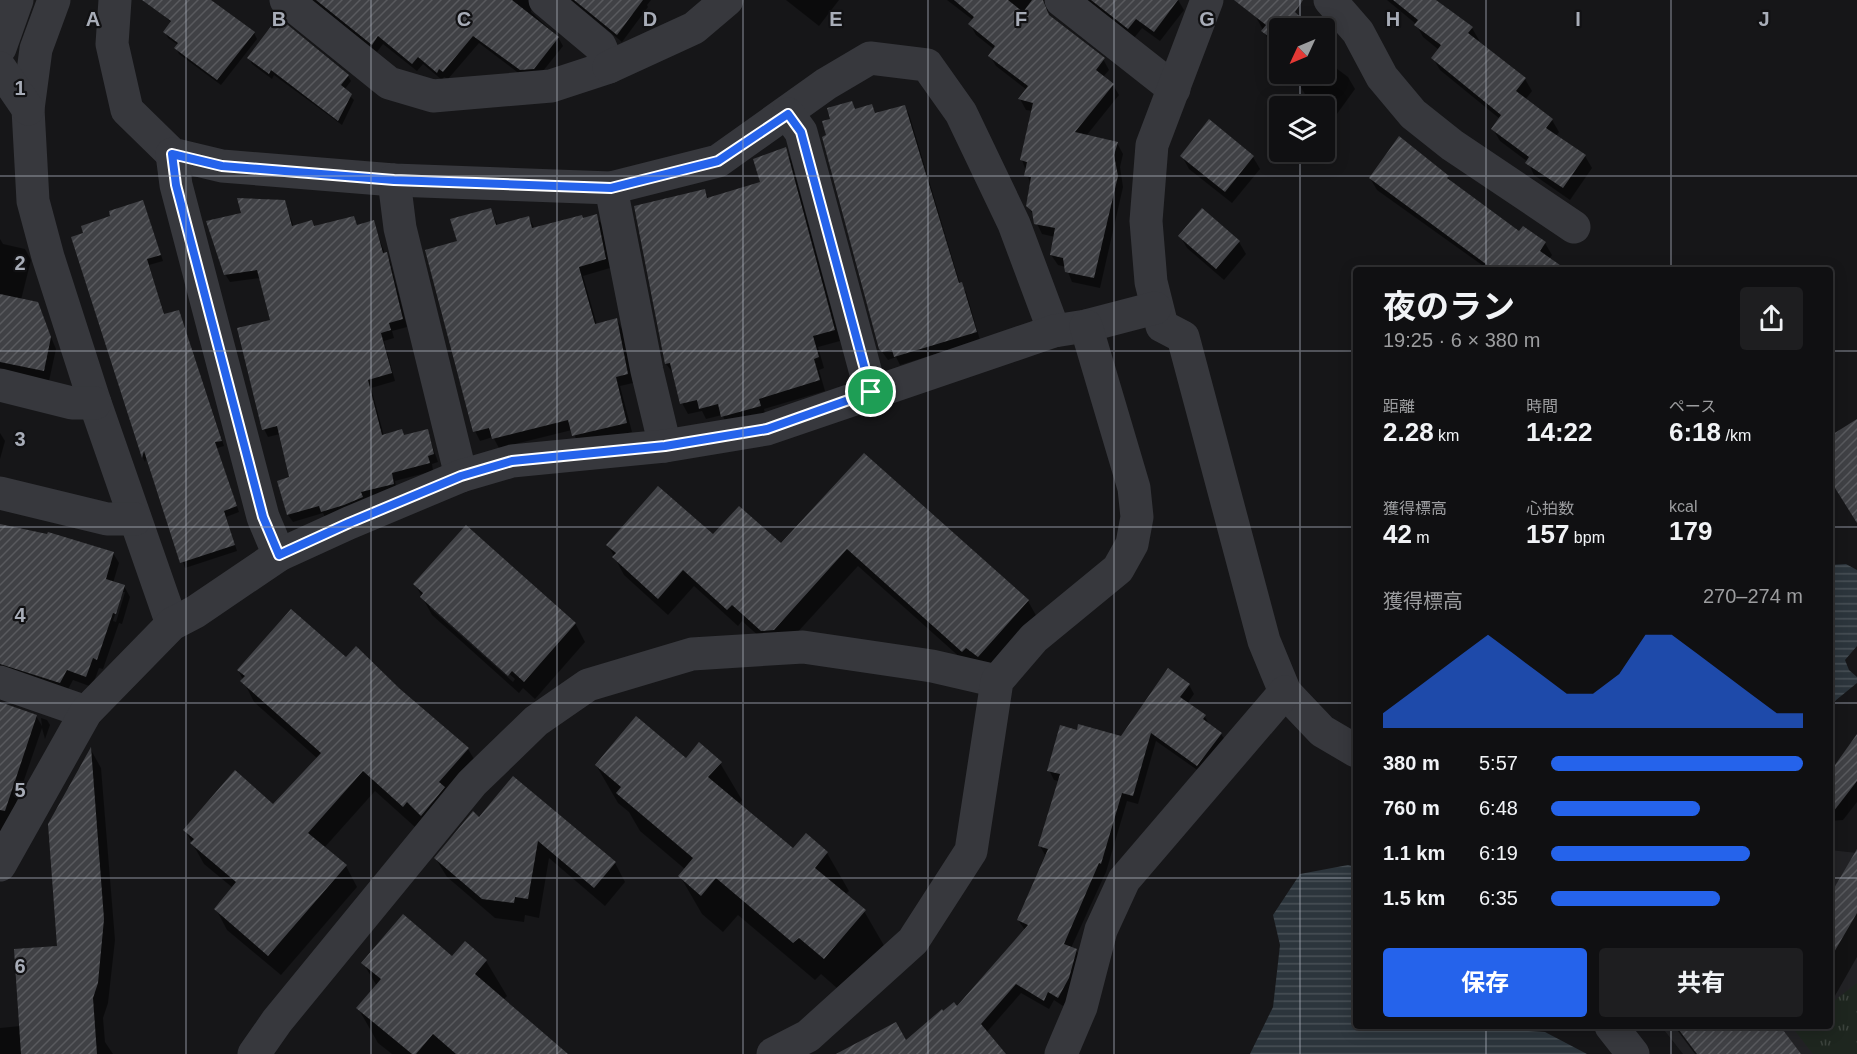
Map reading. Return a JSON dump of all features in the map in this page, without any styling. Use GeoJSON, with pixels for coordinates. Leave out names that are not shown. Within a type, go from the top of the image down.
{"type":"FeatureCollection","features":[{"type":"Feature","properties":{"kind":"street"},"geometry":{"type":"LineString","coordinates":[[0,48],[17,0]]}},
{"type":"Feature","properties":{"kind":"street"},"geometry":{"type":"LineString","coordinates":[[54,0],[36,49],[28,109],[33,201],[48,257],[95,403],[172,624]]}},
{"type":"Feature","properties":{"kind":"street"},"geometry":{"type":"LineString","coordinates":[[115,0],[112,44],[127,110],[172,154],[222,166],[394,180],[611,188],[718,161],[788,114],[826,84],[870,58],[927,65],[961,113],[1014,224],[1054,331]]}},
{"type":"Feature","properties":{"kind":"street"},"geometry":{"type":"LineString","coordinates":[[286,0],[389,83],[433,96],[551,86],[609,66],[694,28],[727,0]]}},
{"type":"Feature","properties":{"kind":"street"},"geometry":{"type":"LineString","coordinates":[[545,0],[600,46],[609,66]]}},
{"type":"Feature","properties":{"kind":"street"},"geometry":{"type":"LineString","coordinates":[[1061,0],[1174,89]]}},
{"type":"Feature","properties":{"kind":"street"},"geometry":{"type":"LineString","coordinates":[[1207,0],[1152,145],[1146,221],[1155,308],[1162,326],[1183,338],[1264,641],[1285,692],[1322,731],[1353,749]]}},
{"type":"Feature","properties":{"kind":"street"},"geometry":{"type":"LineString","coordinates":[[1330,0],[1358,32],[1382,77],[1413,114],[1452,145],[1574,227]]}},
{"type":"Feature","properties":{"kind":"street"},"geometry":{"type":"LineString","coordinates":[[0,68],[28,109]]}},
{"type":"Feature","properties":{"kind":"street"},"geometry":{"type":"LineString","coordinates":[[788,114],[801,132],[871,392]]}},
{"type":"Feature","properties":{"kind":"street"},"geometry":{"type":"LineString","coordinates":[[172,154],[176,185],[263,517],[279,555]]}},
{"type":"Feature","properties":{"kind":"street"},"geometry":{"type":"LineString","coordinates":[[394,180],[400,228],[461,476]]}},
{"type":"Feature","properties":{"kind":"street"},"geometry":{"type":"LineString","coordinates":[[611,188],[646,371],[665,446]]}},
{"type":"Feature","properties":{"kind":"street"},"geometry":{"type":"LineString","coordinates":[[1,860],[86,711],[172,624],[195,612],[279,555],[461,476],[512,461],[665,446],[767,429],[1054,331],[1086,326],[1155,308]]}},
{"type":"Feature","properties":{"kind":"street"},"geometry":{"type":"LineString","coordinates":[[773,1054],[808,1036],[913,941],[971,851],[997,681],[1034,638],[1118,569],[1132,544],[1137,517],[1134,488],[1086,326]]}},
{"type":"Feature","properties":{"kind":"street"},"geometry":{"type":"LineString","coordinates":[[0,385],[72,403],[95,403]]}},
{"type":"Feature","properties":{"kind":"street"},"geometry":{"type":"LineString","coordinates":[[0,493],[107,519],[135,519]]}},
{"type":"Feature","properties":{"kind":"street"},"geometry":{"type":"LineString","coordinates":[[254,1054],[277,1021],[472,783],[536,721],[588,685],[692,654],[803,647],[932,666],[997,681]]}},
{"type":"Feature","properties":{"kind":"street"},"geometry":{"type":"LineString","coordinates":[[0,682],[86,711]]}},
{"type":"Feature","properties":{"kind":"street"},"geometry":{"type":"LineString","coordinates":[[1061,1054],[1081,1007],[1101,930],[1124,880],[1285,692]]}},
{"type":"Feature","properties":{"kind":"street"},"geometry":{"type":"LineString","coordinates":[[1613,1029],[1633,1054]]}},
{"type":"Feature","properties":{"kind":"shaded area"},"geometry":{"type":"Polygon","coordinates":[[[1846,564],[1857,570],[1857,646],[1845,660],[1849,670],[1857,677],[1857,683],[1833,703],[1833,565],[1846,564]]]}},
{"type":"Feature","properties":{"kind":"shaded area"},"geometry":{"type":"Polygon","coordinates":[[[1833,850],[1857,853],[1857,1054],[1683,1054],[1663,1029],[1833,1029],[1833,850]]]}},
{"type":"Feature","properties":{"kind":"shaded area"},"geometry":{"type":"Polygon","coordinates":[[[1348,865],[1353,866],[1353,1029],[1511,1029],[1545,1032],[1587,1054],[1250,1054],[1273,1007],[1280,945],[1273,915],[1300,874],[1348,865]]]}},
{"type":"Feature","properties":{"kind":"green space"},"geometry":{"type":"Polygon","coordinates":[[[1857,983],[1857,1054],[1813,1054],[1795,1031],[1798,1029],[1833,1029],[1833,1002],[1857,983]]]}},
{"type":"Feature","properties":{"kind":"building"},"geometry":{"type":"Polygon","coordinates":[[[142,0],[211,0],[255,32],[217,80],[174,48],[178,43],[163,32],[171,21],[142,0]]]}},
{"type":"Feature","properties":{"kind":"building"},"geometry":{"type":"Polygon","coordinates":[[[316,0],[512,0],[559,37],[534,69],[520,70],[473,36],[443,72],[439,69],[437,73],[418,57],[412,64],[378,36],[372,45],[316,0]]]}},
{"type":"Feature","properties":{"kind":"building"},"geometry":{"type":"Polygon","coordinates":[[[574,0],[643,0],[617,35],[574,0]]]}},
{"type":"Feature","properties":{"kind":"building"},"geometry":{"type":"Polygon","coordinates":[[[954,0],[1008,0],[1023,12],[1032,0],[1043,0],[1049,15],[1105,58],[1096,70],[1114,84],[1075,132],[1118,142],[1114,155],[1118,176],[1094,278],[1065,272],[1063,258],[1050,255],[1055,228],[1034,224],[1032,211],[1026,206],[1031,177],[1024,176],[1027,162],[1020,160],[1033,103],[1018,99],[1028,86],[988,56],[995,46],[968,24],[974,17],[954,0]]]}},
{"type":"Feature","properties":{"kind":"building"},"geometry":{"type":"Polygon","coordinates":[[[1091,0],[1178,0],[1154,32],[1136,19],[1128,29],[1091,0]]]}},
{"type":"Feature","properties":{"kind":"building"},"geometry":{"type":"Polygon","coordinates":[[[1234,0],[1303,0],[1295,12],[1302,18],[1269,18],[1269,37],[1261,31],[1266,25],[1234,0]]]}},
{"type":"Feature","properties":{"kind":"building"},"geometry":{"type":"Polygon","coordinates":[[[1393,0],[1436,0],[1473,27],[1468,33],[1526,78],[1516,91],[1553,119],[1546,128],[1586,155],[1563,188],[1525,163],[1529,157],[1491,129],[1501,115],[1431,58],[1441,45],[1414,25],[1418,20],[1393,0]]]}},
{"type":"Feature","properties":{"kind":"building"},"geometry":{"type":"Polygon","coordinates":[[[278,17],[349,75],[341,85],[352,94],[338,121],[271,70],[269,74],[247,58],[278,17]]]}},
{"type":"Feature","properties":{"kind":"building"},"geometry":{"type":"Polygon","coordinates":[[[852,101],[855,109],[872,104],[875,113],[905,105],[959,283],[962,282],[977,332],[894,357],[892,350],[882,352],[879,349],[822,137],[826,135],[822,121],[830,119],[827,108],[852,101]]]}},
{"type":"Feature","properties":{"kind":"building"},"geometry":{"type":"Polygon","coordinates":[[[1209,119],[1254,156],[1225,192],[1180,156],[1209,119]]]}},
{"type":"Feature","properties":{"kind":"building"},"geometry":{"type":"Polygon","coordinates":[[[1399,136],[1449,176],[1447,178],[1519,231],[1523,226],[1546,242],[1540,251],[1563,267],[1490,267],[1369,178],[1399,136]]]}},
{"type":"Feature","properties":{"kind":"building"},"geometry":{"type":"Polygon","coordinates":[[[786,147],[835,330],[813,336],[819,357],[814,359],[820,380],[759,399],[761,406],[721,417],[718,404],[699,409],[697,400],[680,404],[670,363],[665,364],[634,206],[705,189],[707,198],[760,182],[753,159],[786,147]]]}},
{"type":"Feature","properties":{"kind":"building"},"geometry":{"type":"Polygon","coordinates":[[[237,198],[285,200],[292,226],[312,220],[314,226],[354,216],[357,225],[374,220],[383,253],[387,252],[403,319],[389,323],[391,330],[381,333],[392,373],[368,380],[382,435],[402,429],[404,435],[428,429],[434,454],[428,456],[430,463],[392,473],[394,484],[361,492],[363,497],[344,505],[321,512],[319,506],[287,515],[277,481],[289,477],[277,426],[262,430],[237,328],[270,320],[257,270],[224,275],[206,221],[241,213],[237,198]]]}},
{"type":"Feature","properties":{"kind":"building"},"geometry":{"type":"Polygon","coordinates":[[[143,200],[161,255],[147,259],[164,314],[179,310],[222,441],[215,442],[237,506],[224,511],[235,545],[180,563],[144,451],[142,458],[71,237],[83,233],[81,226],[110,216],[109,211],[143,200]]]}},
{"type":"Feature","properties":{"kind":"building"},"geometry":{"type":"Polygon","coordinates":[[[491,208],[496,225],[529,216],[532,228],[582,215],[583,218],[597,214],[606,259],[579,267],[595,324],[617,318],[628,374],[616,377],[627,423],[572,436],[568,420],[492,439],[489,428],[473,432],[425,250],[457,241],[450,219],[491,208]]]}},
{"type":"Feature","properties":{"kind":"building"},"geometry":{"type":"Polygon","coordinates":[[[1202,208],[1240,241],[1216,269],[1178,236],[1202,208]]]}},
{"type":"Feature","properties":{"kind":"building"},"geometry":{"type":"Polygon","coordinates":[[[0,294],[38,302],[51,337],[44,371],[0,362],[0,294]]]}},
{"type":"Feature","properties":{"kind":"building"},"geometry":{"type":"Polygon","coordinates":[[[1857,419],[1857,523],[1833,485],[1833,434],[1857,419]]]}},
{"type":"Feature","properties":{"kind":"building"},"geometry":{"type":"Polygon","coordinates":[[[864,453],[1029,600],[978,657],[966,648],[962,652],[847,549],[774,630],[761,631],[732,605],[727,610],[683,570],[658,599],[612,557],[616,553],[606,545],[658,486],[713,534],[739,506],[781,543],[864,453]]]}},
{"type":"Feature","properties":{"kind":"building"},"geometry":{"type":"Polygon","coordinates":[[[0,524],[47,534],[48,532],[114,552],[106,579],[125,585],[97,660],[93,658],[86,677],[67,670],[60,683],[0,664],[0,524]]]}},
{"type":"Feature","properties":{"kind":"building"},"geometry":{"type":"Polygon","coordinates":[[[466,525],[576,623],[524,682],[512,671],[508,676],[420,597],[423,593],[413,584],[466,525]]]}},
{"type":"Feature","properties":{"kind":"building"},"geometry":{"type":"Polygon","coordinates":[[[291,609],[346,657],[356,646],[400,689],[469,748],[439,782],[445,787],[421,816],[407,802],[403,807],[363,771],[308,833],[347,865],[268,956],[214,909],[236,882],[190,843],[194,839],[183,830],[235,770],[273,804],[321,753],[240,681],[245,676],[237,670],[291,609]]]}},
{"type":"Feature","properties":{"kind":"building"},"geometry":{"type":"Polygon","coordinates":[[[1168,668],[1190,684],[1180,697],[1206,715],[1203,719],[1222,733],[1197,766],[1151,733],[1133,796],[1122,793],[1101,864],[1099,863],[1064,944],[1077,949],[1069,978],[1058,998],[1048,992],[1044,1001],[1016,984],[981,1024],[1006,1054],[836,1054],[896,1022],[906,1040],[942,1009],[943,1011],[954,1002],[957,1006],[1028,925],[1017,920],[1048,849],[1038,846],[1060,774],[1047,771],[1060,725],[1077,730],[1078,724],[1121,736],[1168,668]]]}},
{"type":"Feature","properties":{"kind":"building"},"geometry":{"type":"Polygon","coordinates":[[[0,702],[37,715],[5,811],[0,810],[0,702]]]}},
{"type":"Feature","properties":{"kind":"building"},"geometry":{"type":"Polygon","coordinates":[[[636,716],[686,758],[699,742],[722,762],[708,777],[793,848],[806,833],[828,852],[815,868],[866,910],[824,959],[799,938],[793,943],[716,878],[701,896],[678,876],[693,858],[616,793],[621,787],[595,765],[636,716]]]}},
{"type":"Feature","properties":{"kind":"building"},"geometry":{"type":"Polygon","coordinates":[[[1857,734],[1857,781],[1833,812],[1833,768],[1857,734]]]}},
{"type":"Feature","properties":{"kind":"building"},"geometry":{"type":"Polygon","coordinates":[[[91,747],[104,919],[98,983],[93,998],[97,1054],[21,1054],[14,949],[57,946],[48,824],[91,747]]]}},
{"type":"Feature","properties":{"kind":"building"},"geometry":{"type":"Polygon","coordinates":[[[513,776],[616,862],[594,888],[538,841],[528,899],[515,897],[514,903],[482,899],[434,858],[473,811],[479,817],[513,776]]]}},
{"type":"Feature","properties":{"kind":"building"},"geometry":{"type":"Polygon","coordinates":[[[1857,849],[1857,913],[1833,954],[1833,890],[1857,849]]]}},
{"type":"Feature","properties":{"kind":"building"},"geometry":{"type":"Polygon","coordinates":[[[403,914],[452,956],[465,941],[487,960],[475,974],[568,1054],[456,1054],[433,1034],[416,1054],[412,1054],[356,1008],[381,979],[361,963],[403,914]]]}},
{"type":"Feature","properties":{"kind":"building"},"geometry":{"type":"Polygon","coordinates":[[[1678,1029],[1782,1029],[1801,1054],[1697,1054],[1678,1029]]]}},
{"type":"Feature","properties":{"kind":"route"},"geometry":{"type":"LineString","coordinates":[[788,114],[801,132],[871,392],[767,429],[665,446],[512,461],[461,476],[279,555],[263,517],[176,185],[172,154],[222,166],[394,180],[611,188],[718,161],[788,114]]}}]}
